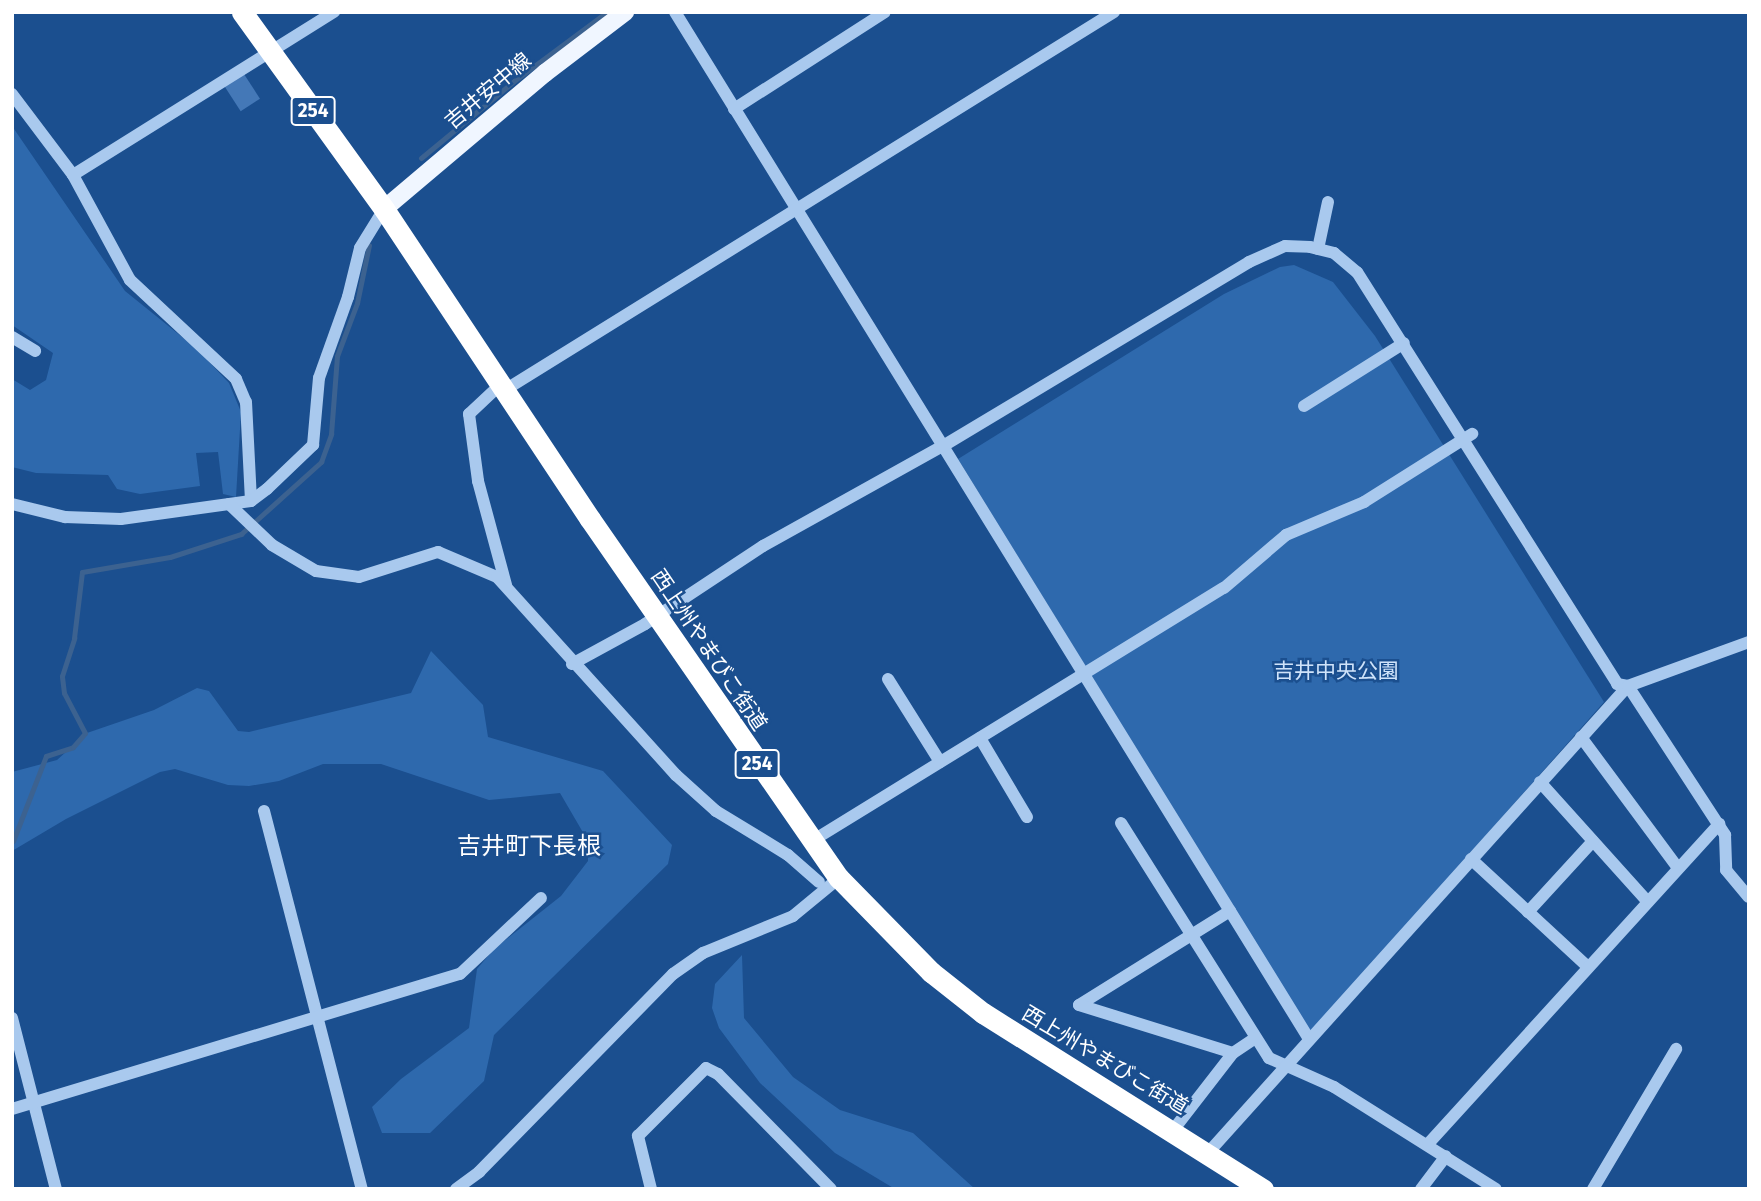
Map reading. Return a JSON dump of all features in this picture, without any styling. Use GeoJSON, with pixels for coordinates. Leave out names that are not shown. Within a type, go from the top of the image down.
{"type":"FeatureCollection","features":[{"type":"Feature","properties":{"kind":"highway","name":"西上州やまびこ街道"},"geometry":{"type":"LineString","coordinates":[[242,12],[384,209],[654,614],[812,841],[829,880],[931,972],[983,1013],[1174,1129],[1207,1154],[1263,1189]]}},
{"type":"Feature","properties":{"kind":"main road","name":"吉井安中線"},"geometry":{"type":"LineString","coordinates":[[384,209],[545,73],[625,12]]}},
{"type":"Feature","properties":{"kind":"street"},"geometry":{"type":"LineString","coordinates":[[73,175],[334,12]]}},
{"type":"Feature","properties":{"kind":"street"},"geometry":{"type":"LineString","coordinates":[[675,12],[1309,1039]]}},
{"type":"Feature","properties":{"kind":"street"},"geometry":{"type":"LineString","coordinates":[[734,109],[884,12]]}},
{"type":"Feature","properties":{"kind":"street"},"geometry":{"type":"LineString","coordinates":[[506,586],[478,481],[469,414],[503,387],[1114,12]]}},
{"type":"Feature","properties":{"kind":"street"},"geometry":{"type":"LineString","coordinates":[[12,94],[73,175],[130,280],[236,379],[246,402],[251,500]]}},
{"type":"Feature","properties":{"kind":"street"},"geometry":{"type":"LineString","coordinates":[[1318,248],[1328,202]]}},
{"type":"Feature","properties":{"kind":"street"},"geometry":{"type":"LineString","coordinates":[[12,504],[65,517],[121,519],[251,500],[313,445],[319,378],[348,297],[360,248],[384,209]]}},
{"type":"Feature","properties":{"kind":"street"},"geometry":{"type":"LineString","coordinates":[[572,664],[645,624],[654,614],[763,546],[943,446],[1250,262],[1285,246],[1318,248],[1334,253],[1357,272],[1468,437],[1622,685],[1718,824],[1728,845],[1726,870],[1749,897]]}},
{"type":"Feature","properties":{"kind":"street"},"geometry":{"type":"LineString","coordinates":[[12,337],[35,351]]}},
{"type":"Feature","properties":{"kind":"street"},"geometry":{"type":"LineString","coordinates":[[1304,406],[1404,343]]}},
{"type":"Feature","properties":{"kind":"street"},"geometry":{"type":"LineString","coordinates":[[812,841],[1224,588],[1286,536],[1364,502],[1468,437]]}},
{"type":"Feature","properties":{"kind":"street"},"geometry":{"type":"LineString","coordinates":[[229,504],[272,545],[316,571],[359,578],[438,552],[506,586],[572,664],[706,802],[829,880],[793,916],[703,953],[673,974],[479,1172],[456,1189]]}},
{"type":"Feature","properties":{"kind":"street"},"geometry":{"type":"LineString","coordinates":[[1207,1154],[1581,737],[1622,685],[1749,642]]}},
{"type":"Feature","properties":{"kind":"street"},"geometry":{"type":"LineString","coordinates":[[888,680],[940,762]]}},
{"type":"Feature","properties":{"kind":"street"},"geometry":{"type":"LineString","coordinates":[[1581,737],[1678,868]]}},
{"type":"Feature","properties":{"kind":"street"},"geometry":{"type":"LineString","coordinates":[[980,738],[1027,817]]}},
{"type":"Feature","properties":{"kind":"street"},"geometry":{"type":"LineString","coordinates":[[1541,782],[1648,902]]}},
{"type":"Feature","properties":{"kind":"street"},"geometry":{"type":"LineString","coordinates":[[264,811],[362,1189]]}},
{"type":"Feature","properties":{"kind":"street"},"geometry":{"type":"LineString","coordinates":[[1121,822],[1269,1058],[1334,1087],[1496,1189]]}},
{"type":"Feature","properties":{"kind":"street"},"geometry":{"type":"LineString","coordinates":[[1428,1144],[1718,824]]}},
{"type":"Feature","properties":{"kind":"street"},"geometry":{"type":"LineString","coordinates":[[1528,912],[1593,841]]}},
{"type":"Feature","properties":{"kind":"street"},"geometry":{"type":"LineString","coordinates":[[1471,859],[1588,967]]}},
{"type":"Feature","properties":{"kind":"street"},"geometry":{"type":"LineString","coordinates":[[12,1109],[460,974],[541,898]]}},
{"type":"Feature","properties":{"kind":"street"},"geometry":{"type":"LineString","coordinates":[[1230,911],[1079,1005],[1233,1053]]}},
{"type":"Feature","properties":{"kind":"street"},"geometry":{"type":"LineString","coordinates":[[12,1018],[57,1189]]}},
{"type":"Feature","properties":{"kind":"street"},"geometry":{"type":"LineString","coordinates":[[1174,1129],[1233,1053],[1255,1038]]}},
{"type":"Feature","properties":{"kind":"street"},"geometry":{"type":"LineString","coordinates":[[1593,1189],[1676,1049]]}},
{"type":"Feature","properties":{"kind":"street"},"geometry":{"type":"LineString","coordinates":[[651,1189],[638,1136],[694,1075],[706,1068],[718,1074],[831,1189]]}},
{"type":"Feature","properties":{"kind":"street"},"geometry":{"type":"LineString","coordinates":[[1421,1189],[1447,1156]]}},
{"type":"Feature","properties":{"kind":"green space"},"geometry":{"type":"Polygon","coordinates":[[[12,126],[125,291],[197,349],[229,383],[241,412],[236,497],[223,494],[218,452],[196,453],[200,486],[140,494],[117,489],[108,475],[36,473],[12,467],[12,379],[30,390],[46,380],[53,353],[12,325],[12,126]]]}},
{"type":"Feature","properties":{"kind":"green space","name":"吉井中央公園"},"geometry":{"type":"Polygon","coordinates":[[[1294,265],[1333,282],[1375,336],[1604,702],[1311,1033],[958,459],[1224,294],[1280,267],[1294,265]]]}},
{"type":"Feature","properties":{"kind":"green space"},"geometry":{"type":"Polygon","coordinates":[[[431,651],[483,705],[488,737],[603,771],[672,845],[668,864],[494,1035],[484,1081],[430,1133],[382,1133],[372,1107],[401,1079],[469,1028],[477,969],[494,949],[561,896],[588,861],[588,841],[560,793],[489,800],[381,764],[323,764],[279,781],[249,786],[228,785],[175,769],[160,772],[66,819],[12,851],[12,772],[57,760],[87,733],[154,710],[197,688],[209,691],[238,731],[249,732],[411,693],[431,651]]]}},
{"type":"Feature","properties":{"kind":"green space"},"geometry":{"type":"Polygon","coordinates":[[[742,955],[744,1018],[793,1077],[840,1110],[913,1133],[975,1189],[895,1189],[835,1153],[760,1083],[719,1028],[712,1008],[715,984],[742,955]]]}},
{"type":"Feature","properties":{"kind":"building"},"geometry":{"type":"Polygon","coordinates":[[[242,71],[260,99],[241,111],[223,84],[242,71]]]}},
{"type":"Feature","properties":{"kind":"waterway"},"geometry":{"type":"LineString","coordinates":[[421,158],[514,81],[607,12]]}},
{"type":"Feature","properties":{"kind":"waterway"},"geometry":{"type":"LineString","coordinates":[[13,841],[46,756],[73,747],[85,733],[64,693],[62,676],[74,638],[82,572],[170,557],[241,534],[321,462],[331,434],[337,356],[357,303],[369,245]]}},
{"type":"Feature","properties":{"kind":"district","name":"吉井町下長根"},"geometry":{"type":"Point","coordinates":[529,847]}}]}
